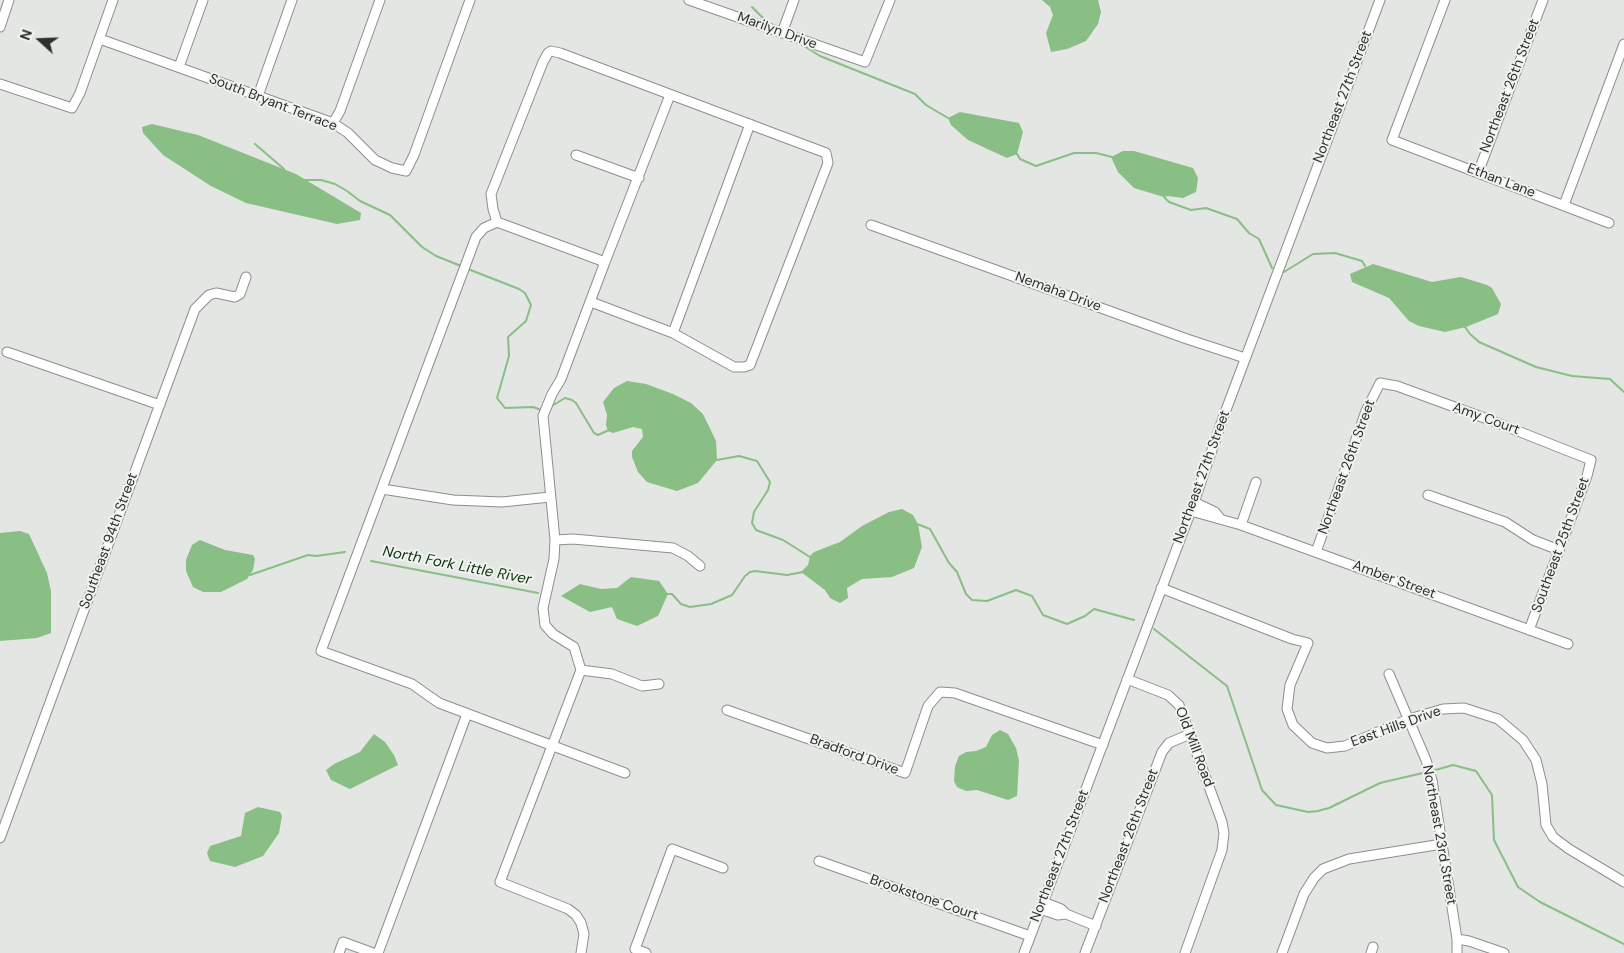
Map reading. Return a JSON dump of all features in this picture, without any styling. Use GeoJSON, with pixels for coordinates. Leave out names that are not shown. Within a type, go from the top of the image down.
{"type":"FeatureCollection","features":[{"type":"Feature","properties":{"kind":"street"},"geometry":{"type":"LineString","coordinates":[[0,27],[9,0]]}},
{"type":"Feature","properties":{"kind":"street"},"geometry":{"type":"LineString","coordinates":[[0,84],[72,108],[100,39],[113,0]]}},
{"type":"Feature","properties":{"kind":"street"},"geometry":{"type":"LineString","coordinates":[[179,67],[203,0]]}},
{"type":"Feature","properties":{"kind":"street"},"geometry":{"type":"LineString","coordinates":[[258,96],[292,0]]}},
{"type":"Feature","properties":{"kind":"street"},"geometry":{"type":"LineString","coordinates":[[333,123],[343,102],[380,0]]}},
{"type":"Feature","properties":{"kind":"street","name":"South Bryant Terrace"},"geometry":{"type":"LineString","coordinates":[[100,39],[333,123],[348,133],[375,160],[392,168],[406,171],[414,155],[470,0]]}},
{"type":"Feature","properties":{"kind":"street","name":"Marilyn Drive"},"geometry":{"type":"LineString","coordinates":[[689,0],[865,62],[890,0]]}},
{"type":"Feature","properties":{"kind":"street"},"geometry":{"type":"LineString","coordinates":[[782,33],[794,0]]}},
{"type":"Feature","properties":{"kind":"street","name":"Northeast 27th Street"},"geometry":{"type":"LineString","coordinates":[[1024,953],[1193,506],[1245,358],[1380,0]]}},
{"type":"Feature","properties":{"kind":"street","name":"Ethan Lane"},"geometry":{"type":"LineString","coordinates":[[1445,0],[1392,140],[1609,223]]}},
{"type":"Feature","properties":{"kind":"street","name":"Northeast 26th Street"},"geometry":{"type":"LineString","coordinates":[[1478,173],[1543,0]]}},
{"type":"Feature","properties":{"kind":"street"},"geometry":{"type":"LineString","coordinates":[[1564,205],[1624,44]]}},
{"type":"Feature","properties":{"kind":"street"},"geometry":{"type":"LineString","coordinates":[[498,222],[493,209],[491,194],[548,52],[560,53],[823,150],[826,153],[828,164],[750,365],[734,367],[673,333],[591,302]]}},
{"type":"Feature","properties":{"kind":"street"},"geometry":{"type":"LineString","coordinates":[[581,953],[584,934],[581,923],[568,909],[500,882],[581,670],[574,647],[553,634],[545,625],[544,608],[554,559],[555,540],[543,416],[591,302],[670,95]]}},
{"type":"Feature","properties":{"kind":"street"},"geometry":{"type":"LineString","coordinates":[[673,333],[750,124]]}},
{"type":"Feature","properties":{"kind":"street"},"geometry":{"type":"LineString","coordinates":[[576,156],[639,178]]}},
{"type":"Feature","properties":{"kind":"street"},"geometry":{"type":"LineString","coordinates":[[606,262],[498,222],[484,228],[476,237],[321,651],[412,684],[439,703],[625,773]]}},
{"type":"Feature","properties":{"kind":"street","name":"Nemaha Drive"},"geometry":{"type":"LineString","coordinates":[[871,225],[1187,339],[1245,358]]}},
{"type":"Feature","properties":{"kind":"street","name":"Southeast 94th Street"},"geometry":{"type":"LineString","coordinates":[[0,838],[195,309],[209,295],[216,293],[235,297],[240,294],[246,277]]}},
{"type":"Feature","properties":{"kind":"street"},"geometry":{"type":"LineString","coordinates":[[7,352],[160,404]]}},
{"type":"Feature","properties":{"kind":"street","name":"Northeast 26th Street"},"geometry":{"type":"LineString","coordinates":[[1316,552],[1366,411],[1380,383]]}},
{"type":"Feature","properties":{"kind":"street","name":"Amy Court"},"geometry":{"type":"LineString","coordinates":[[1380,383],[1397,386],[1591,460]]}},
{"type":"Feature","properties":{"kind":"street","name":"Southeast 25th Street"},"geometry":{"type":"LineString","coordinates":[[1529,630],[1587,476],[1591,460]]}},
{"type":"Feature","properties":{"kind":"street"},"geometry":{"type":"LineString","coordinates":[[1240,525],[1256,482]]}},
{"type":"Feature","properties":{"kind":"street"},"geometry":{"type":"LineString","coordinates":[[382,489],[404,494],[453,500],[502,502],[550,497]]}},
{"type":"Feature","properties":{"kind":"street"},"geometry":{"type":"LineString","coordinates":[[1428,495],[1505,522],[1533,540],[1559,550]]}},
{"type":"Feature","properties":{"kind":"street","name":"Amber Street"},"geometry":{"type":"LineString","coordinates":[[1193,506],[1212,518],[1219,517],[1568,644]]}},
{"type":"Feature","properties":{"kind":"street"},"geometry":{"type":"LineString","coordinates":[[555,540],[573,539],[673,548],[688,556],[700,566]]}},
{"type":"Feature","properties":{"kind":"street","name":"East Hills Drive"},"geometry":{"type":"LineString","coordinates":[[1161,588],[1292,639],[1308,643],[1290,685],[1287,709],[1293,726],[1312,743],[1326,748],[1345,746],[1409,720],[1443,709],[1464,708],[1486,714],[1506,724],[1523,740],[1536,760],[1542,784],[1546,825],[1553,837],[1569,849],[1624,882]]}},
{"type":"Feature","properties":{"kind":"street"},"geometry":{"type":"LineString","coordinates":[[581,670],[612,674],[642,686],[659,684]]}},
{"type":"Feature","properties":{"kind":"street","name":"Northeast 23rd Street"},"geometry":{"type":"LineString","coordinates":[[1389,674],[1426,760],[1432,780],[1457,939],[1457,953]]}},
{"type":"Feature","properties":{"kind":"street","name":"Old Mill Road"},"geometry":{"type":"LineString","coordinates":[[1128,678],[1174,698],[1179,705],[1220,816],[1224,833],[1222,850],[1185,953]]}},
{"type":"Feature","properties":{"kind":"street","name":"Bradford Drive"},"geometry":{"type":"LineString","coordinates":[[727,710],[905,773],[928,706],[940,692],[955,693],[1103,745]]}},
{"type":"Feature","properties":{"kind":"street"},"geometry":{"type":"LineString","coordinates":[[378,953],[467,714]]}},
{"type":"Feature","properties":{"kind":"street","name":"Northeast 26th Street"},"geometry":{"type":"LineString","coordinates":[[1085,953],[1162,752],[1169,743],[1190,734]]}},
{"type":"Feature","properties":{"kind":"street"},"geometry":{"type":"LineString","coordinates":[[1282,953],[1307,889],[1323,869],[1349,859],[1442,844]]}},
{"type":"Feature","properties":{"kind":"street"},"geometry":{"type":"LineString","coordinates":[[646,953],[635,949],[672,849],[723,868]]}},
{"type":"Feature","properties":{"kind":"street","name":"Brookstone Court"},"geometry":{"type":"LineString","coordinates":[[818,861],[1030,936]]}},
{"type":"Feature","properties":{"kind":"street"},"geometry":{"type":"LineString","coordinates":[[1042,905],[1058,915],[1066,914],[1096,926]]}},
{"type":"Feature","properties":{"kind":"street"},"geometry":{"type":"LineString","coordinates":[[1457,939],[1469,941],[1504,953]]}},
{"type":"Feature","properties":{"kind":"street"},"geometry":{"type":"LineString","coordinates":[[339,953],[343,942],[373,953]]}},
{"type":"Feature","properties":{"kind":"shaded area"},"geometry":{"type":"Polygon","coordinates":[[[1042,0],[1098,0],[1101,12],[1098,24],[1086,41],[1067,49],[1051,52],[1046,33],[1053,15],[1050,7],[1042,0]]]}},
{"type":"Feature","properties":{"kind":"shaded area"},"geometry":{"type":"Polygon","coordinates":[[[960,112],[1019,123],[1023,132],[1017,154],[1007,158],[968,140],[951,125],[948,118],[960,112]]]}},
{"type":"Feature","properties":{"kind":"shaded area"},"geometry":{"type":"Polygon","coordinates":[[[152,124],[198,135],[296,174],[361,213],[360,220],[337,224],[246,203],[211,186],[163,155],[143,133],[142,127],[152,124]]]}},
{"type":"Feature","properties":{"kind":"shaded area"},"geometry":{"type":"Polygon","coordinates":[[[1123,151],[1134,151],[1193,168],[1198,178],[1196,192],[1183,198],[1164,197],[1134,188],[1118,172],[1111,157],[1123,151]]]}},
{"type":"Feature","properties":{"kind":"shaded area"},"geometry":{"type":"Polygon","coordinates":[[[1373,264],[1432,282],[1461,277],[1487,285],[1492,288],[1501,304],[1498,314],[1466,327],[1445,332],[1419,326],[1409,321],[1389,298],[1352,282],[1350,274],[1373,264]]]}},
{"type":"Feature","properties":{"kind":"shaded area"},"geometry":{"type":"Polygon","coordinates":[[[627,381],[646,384],[673,394],[691,403],[703,414],[716,441],[717,460],[698,483],[677,491],[647,482],[638,472],[632,457],[632,451],[643,437],[642,429],[633,427],[613,433],[608,431],[606,425],[607,415],[603,402],[614,388],[627,381]]]}},
{"type":"Feature","properties":{"kind":"shaded area"},"geometry":{"type":"Polygon","coordinates":[[[902,509],[913,515],[918,524],[922,547],[914,568],[892,577],[862,579],[847,588],[848,598],[840,603],[830,598],[825,590],[801,572],[808,565],[810,556],[814,552],[840,542],[862,526],[889,512],[902,509]]]}},
{"type":"Feature","properties":{"kind":"shaded area"},"geometry":{"type":"Polygon","coordinates":[[[20,531],[29,534],[47,573],[51,591],[51,633],[37,638],[0,641],[0,533],[20,531]]]}},
{"type":"Feature","properties":{"kind":"shaded area"},"geometry":{"type":"Polygon","coordinates":[[[200,540],[225,550],[253,555],[255,559],[253,570],[247,579],[221,592],[203,592],[193,587],[186,571],[186,560],[192,545],[200,540]]]}},
{"type":"Feature","properties":{"kind":"shaded area"},"geometry":{"type":"Polygon","coordinates":[[[631,577],[659,581],[668,594],[658,616],[637,626],[617,619],[612,607],[590,612],[561,596],[580,584],[601,589],[617,588],[631,577]]]}},
{"type":"Feature","properties":{"kind":"shaded area"},"geometry":{"type":"Polygon","coordinates":[[[1000,730],[1008,734],[1016,748],[1019,761],[1017,796],[1008,800],[977,790],[966,791],[957,787],[954,781],[955,766],[959,756],[966,752],[986,747],[992,735],[1000,730]]]}},
{"type":"Feature","properties":{"kind":"shaded area"},"geometry":{"type":"Polygon","coordinates":[[[374,734],[385,742],[398,765],[350,789],[331,780],[326,770],[334,764],[360,752],[374,734]]]}},
{"type":"Feature","properties":{"kind":"shaded area"},"geometry":{"type":"Polygon","coordinates":[[[258,807],[280,812],[282,816],[279,833],[263,856],[235,867],[210,861],[207,853],[210,846],[241,836],[245,813],[258,807]]]}},
{"type":"Feature","properties":{"kind":"waterway"},"geometry":{"type":"LineString","coordinates":[[752,7],[769,24]]}},
{"type":"Feature","properties":{"kind":"waterway"},"geometry":{"type":"LineString","coordinates":[[801,44],[820,56],[915,94],[926,105],[948,118]]}},
{"type":"Feature","properties":{"kind":"waterway"},"geometry":{"type":"LineString","coordinates":[[255,144],[284,169]]}},
{"type":"Feature","properties":{"kind":"waterway"},"geometry":{"type":"LineString","coordinates":[[1017,154],[1020,159],[1036,166],[1074,153],[1096,153],[1112,157]]}},
{"type":"Feature","properties":{"kind":"waterway"},"geometry":{"type":"LineString","coordinates":[[304,180],[321,180],[335,184],[360,201],[390,215],[422,247],[436,256],[461,266]]}},
{"type":"Feature","properties":{"kind":"waterway"},"geometry":{"type":"LineString","coordinates":[[1164,197],[1169,202],[1191,210],[1206,208],[1237,219],[1249,233],[1259,239],[1272,268]]}},
{"type":"Feature","properties":{"kind":"waterway"},"geometry":{"type":"LineString","coordinates":[[1284,272],[1313,254],[1335,253],[1362,261],[1365,266]]}},
{"type":"Feature","properties":{"kind":"waterway"},"geometry":{"type":"LineString","coordinates":[[468,269],[525,293],[531,305],[526,321],[508,337],[509,356],[497,398],[505,408],[533,407],[541,410]]}},
{"type":"Feature","properties":{"kind":"waterway"},"geometry":{"type":"LineString","coordinates":[[1465,327],[1479,342],[1536,367],[1572,376],[1610,379],[1624,392]]}},
{"type":"Feature","properties":{"kind":"waterway"},"geometry":{"type":"LineString","coordinates":[[550,407],[565,398],[572,400],[576,403],[594,433],[598,435],[609,430]]}},
{"type":"Feature","properties":{"kind":"waterway"},"geometry":{"type":"LineString","coordinates":[[717,460],[739,456],[757,461],[770,482],[768,490],[754,512],[752,523],[756,530],[783,540],[810,557]]}},
{"type":"Feature","properties":{"kind":"waterway","name":"North Fork Little River"},"geometry":{"type":"LineString","coordinates":[[917,524],[930,529],[949,563],[957,572],[966,594],[972,600],[987,601],[1016,590],[1032,596],[1043,615],[1067,624],[1085,616],[1094,609],[1134,620]]}},
{"type":"Feature","properties":{"kind":"waterway","name":"North Fork Little River"},"geometry":{"type":"LineString","coordinates":[[250,575],[308,555],[316,556],[345,552]]}},
{"type":"Feature","properties":{"kind":"waterway","name":"North Fork Little River"},"geometry":{"type":"LineString","coordinates":[[371,561],[538,593]]}},
{"type":"Feature","properties":{"kind":"waterway","name":"North Fork Little River"},"geometry":{"type":"LineString","coordinates":[[665,594],[672,594],[681,604],[690,607],[711,604],[732,595],[750,572],[787,575],[803,572]]}},
{"type":"Feature","properties":{"kind":"waterway","name":"North Fork Little River"},"geometry":{"type":"LineString","coordinates":[[1154,629],[1227,686],[1262,790],[1276,805],[1308,812],[1318,811],[1329,808],[1380,783],[1427,772]]}},
{"type":"Feature","properties":{"kind":"waterway","name":"North Fork Little River"},"geometry":{"type":"LineString","coordinates":[[1432,771],[1453,765],[1476,771],[1492,795],[1494,840],[1518,887],[1540,902],[1624,944]]}}]}
